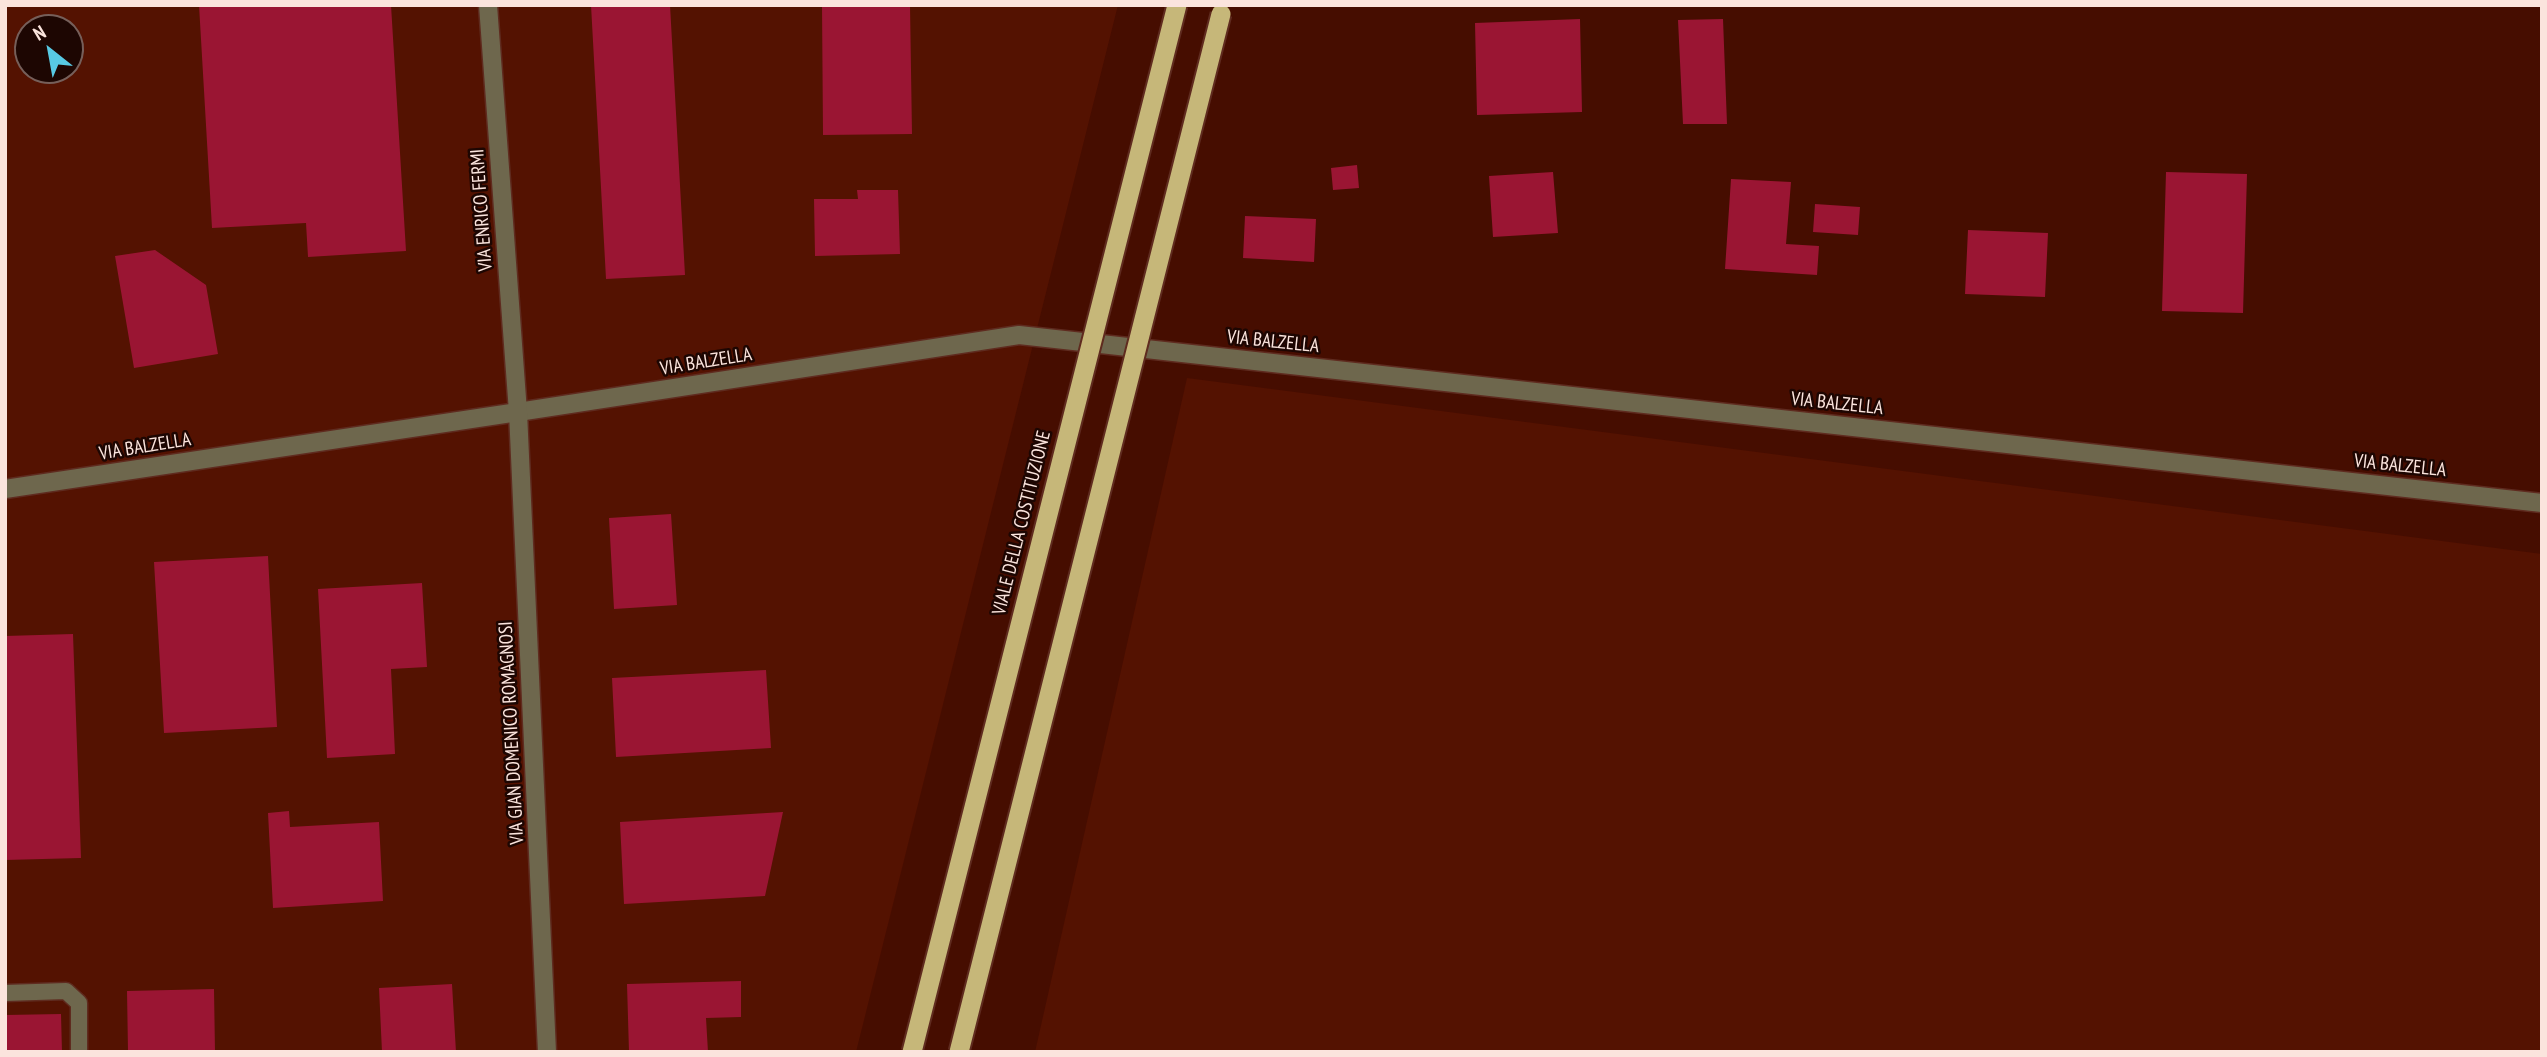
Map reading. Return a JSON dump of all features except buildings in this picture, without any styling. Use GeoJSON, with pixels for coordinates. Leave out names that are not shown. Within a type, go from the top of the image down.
{"type":"FeatureCollection","features":[{"type":"Feature","properties":{"kind":"highway","name":"VIALE DELLA COSTITUZIONE"},"geometry":{"type":"LineString","coordinates":[[912,1052],[1177,5]]}},
{"type":"Feature","properties":{"kind":"highway"},"geometry":{"type":"LineString","coordinates":[[960,1052],[1221,15]]}},
{"type":"Feature","properties":{"kind":"street","name":"VIA ENRICO FERMI"},"geometry":{"type":"LineString","coordinates":[[488,5],[518,412]]}},
{"type":"Feature","properties":{"kind":"street","name":"VIA BALZELLA"},"geometry":{"type":"LineString","coordinates":[[5,489],[1019,335],[2542,503]]}},
{"type":"Feature","properties":{"kind":"street","name":"VIA GIAN DOMENICO ROMAGNOSI"},"geometry":{"type":"LineString","coordinates":[[518,412],[547,1052]]}},
{"type":"Feature","properties":{"kind":"lane"},"geometry":{"type":"LineString","coordinates":[[5,993],[66,991],[79,1003],[79,1052]]}},
{"type":"Feature","properties":{"kind":"shaded area"},"geometry":{"type":"Polygon","coordinates":[[[5,5],[1118,5],[856,1052],[5,1052],[5,5]]]}},
{"type":"Feature","properties":{"kind":"shaded area"},"geometry":{"type":"Polygon","coordinates":[[[1187,378],[2542,554],[2542,1052],[1035,1052],[1187,378]]]}}]}
